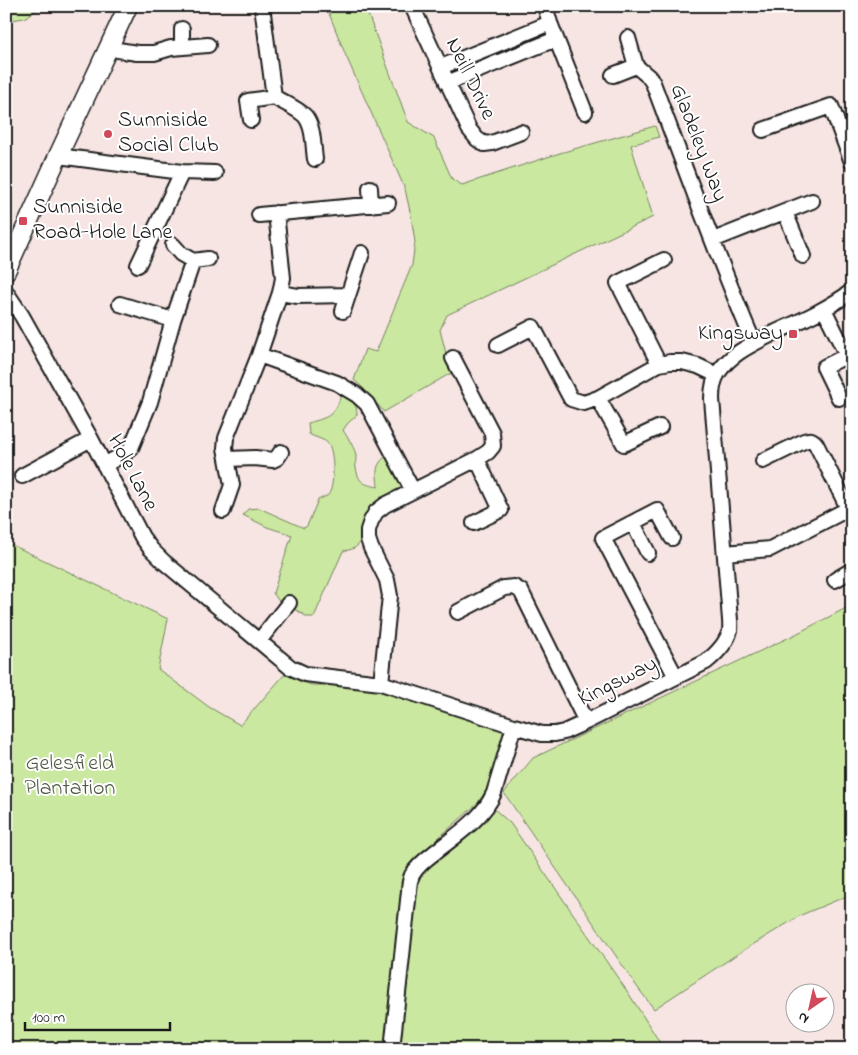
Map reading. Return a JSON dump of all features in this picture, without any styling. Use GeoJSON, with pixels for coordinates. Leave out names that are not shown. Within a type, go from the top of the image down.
{"type":"FeatureCollection","features":[{"type":"Feature","properties":{"kind":"main road"},"geometry":{"type":"LineString","coordinates":[[6,271],[128,6]]}},
{"type":"Feature","properties":{"kind":"street"},"geometry":{"type":"LineString","coordinates":[[262,6],[274,97]]}},
{"type":"Feature","properties":{"kind":"street","name":"Neill Drive"},"geometry":{"type":"LineString","coordinates":[[412,6],[469,129],[484,144],[492,143],[515,134],[502,123]]}},
{"type":"Feature","properties":{"kind":"street"},"geometry":{"type":"LineString","coordinates":[[545,6],[585,112]]}},
{"type":"Feature","properties":{"kind":"street"},"geometry":{"type":"LineString","coordinates":[[441,67],[550,23]]}},
{"type":"Feature","properties":{"kind":"street"},"geometry":{"type":"LineString","coordinates":[[182,29],[182,47]]}},
{"type":"Feature","properties":{"kind":"street","name":"Gladeley Way"},"geometry":{"type":"LineString","coordinates":[[628,38],[636,66],[653,83],[754,343]]}},
{"type":"Feature","properties":{"kind":"street"},"geometry":{"type":"LineString","coordinates":[[447,83],[556,39]]}},
{"type":"Feature","properties":{"kind":"street"},"geometry":{"type":"LineString","coordinates":[[109,47],[137,53],[154,53],[171,48],[208,45]]}},
{"type":"Feature","properties":{"kind":"street"},"geometry":{"type":"LineString","coordinates":[[613,75],[636,66]]}},
{"type":"Feature","properties":{"kind":"street"},"geometry":{"type":"LineString","coordinates":[[251,120],[248,101],[274,97],[301,113],[306,118],[310,128],[315,158]]}},
{"type":"Feature","properties":{"kind":"street"},"geometry":{"type":"LineString","coordinates":[[763,130],[831,106],[852,162]]}},
{"type":"Feature","properties":{"kind":"street"},"geometry":{"type":"LineString","coordinates":[[58,156],[182,172],[215,174]]}},
{"type":"Feature","properties":{"kind":"street"},"geometry":{"type":"LineString","coordinates":[[138,265],[182,172]]}},
{"type":"Feature","properties":{"kind":"street"},"geometry":{"type":"LineString","coordinates":[[370,188],[371,205]]}},
{"type":"Feature","properties":{"kind":"street","name":"Gladeley Way"},"geometry":{"type":"LineString","coordinates":[[713,240],[812,201]]}},
{"type":"Feature","properties":{"kind":"street"},"geometry":{"type":"LineString","coordinates":[[259,215],[388,203]]}},
{"type":"Feature","properties":{"kind":"street"},"geometry":{"type":"LineString","coordinates":[[786,212],[803,256]]}},
{"type":"Feature","properties":{"kind":"street"},"geometry":{"type":"LineString","coordinates":[[223,511],[232,485],[225,448],[226,438],[259,355],[280,293],[282,278],[276,213]]}},
{"type":"Feature","properties":{"kind":"street"},"geometry":{"type":"LineString","coordinates":[[173,246],[181,254],[193,261],[208,259]]}},
{"type":"Feature","properties":{"kind":"street"},"geometry":{"type":"LineString","coordinates":[[343,311],[362,253]]}},
{"type":"Feature","properties":{"kind":"street"},"geometry":{"type":"LineString","coordinates":[[658,364],[618,283],[664,260]]}},
{"type":"Feature","properties":{"kind":"street"},"geometry":{"type":"LineString","coordinates":[[104,465],[126,453],[131,448],[150,402],[193,261]]}},
{"type":"Feature","properties":{"kind":"street","name":"Kingsway"},"geometry":{"type":"LineString","coordinates":[[259,642],[290,667],[305,674],[381,683],[542,734],[564,732],[706,662],[726,640],[730,630],[712,399],[717,375],[735,354],[824,309],[852,291]]}},
{"type":"Feature","properties":{"kind":"street","name":"Hole Lane"},"geometry":{"type":"LineString","coordinates":[[6,292],[22,316],[91,439],[142,537],[164,562],[259,642]]}},
{"type":"Feature","properties":{"kind":"street"},"geometry":{"type":"LineString","coordinates":[[280,293],[298,296],[348,295]]}},
{"type":"Feature","properties":{"kind":"street"},"geometry":{"type":"LineString","coordinates":[[120,304],[174,320]]}},
{"type":"Feature","properties":{"kind":"street"},"geometry":{"type":"LineString","coordinates":[[824,309],[850,358],[824,367],[839,398]]}},
{"type":"Feature","properties":{"kind":"street"},"geometry":{"type":"LineString","coordinates":[[498,345],[533,327],[571,399],[584,403],[598,398],[658,364],[682,362],[698,366],[717,375]]}},
{"type":"Feature","properties":{"kind":"street"},"geometry":{"type":"LineString","coordinates":[[259,355],[338,382],[357,395],[367,404],[413,491]]}},
{"type":"Feature","properties":{"kind":"street"},"geometry":{"type":"LineString","coordinates":[[381,683],[390,596],[387,580],[368,539],[371,521],[376,512],[385,505],[477,459],[488,452],[493,446],[492,433],[453,358]]}},
{"type":"Feature","properties":{"kind":"street"},"geometry":{"type":"LineString","coordinates":[[598,398],[624,444],[660,426]]}},
{"type":"Feature","properties":{"kind":"street"},"geometry":{"type":"LineString","coordinates":[[22,476],[91,439]]}},
{"type":"Feature","properties":{"kind":"street"},"geometry":{"type":"LineString","coordinates":[[725,553],[770,549],[850,513],[813,440],[804,441],[763,461]]}},
{"type":"Feature","properties":{"kind":"street"},"geometry":{"type":"LineString","coordinates":[[227,459],[254,458],[273,460],[277,458],[280,452]]}},
{"type":"Feature","properties":{"kind":"street"},"geometry":{"type":"LineString","coordinates":[[474,523],[501,510],[477,459]]}},
{"type":"Feature","properties":{"kind":"street"},"geometry":{"type":"LineString","coordinates":[[672,538],[657,510],[603,538],[676,677]]}},
{"type":"Feature","properties":{"kind":"street"},"geometry":{"type":"LineString","coordinates":[[632,523],[648,553]]}},
{"type":"Feature","properties":{"kind":"street"},"geometry":{"type":"LineString","coordinates":[[835,580],[852,570]]}},
{"type":"Feature","properties":{"kind":"street"},"geometry":{"type":"LineString","coordinates":[[458,612],[504,588],[514,588],[521,591],[586,722]]}},
{"type":"Feature","properties":{"kind":"street"},"geometry":{"type":"LineString","coordinates":[[259,642],[282,607]]}},
{"type":"Feature","properties":{"kind":"street"},"geometry":{"type":"LineString","coordinates":[[392,1049],[411,877],[425,860],[468,826],[490,803],[514,726]]}},
{"type":"Feature","properties":{"kind":"green space"},"geometry":{"type":"Polygon","coordinates":[[[6,6],[44,6],[24,18],[6,21],[6,6]]]}},
{"type":"Feature","properties":{"kind":"green space"},"geometry":{"type":"Polygon","coordinates":[[[326,6],[365,6],[408,122],[434,138],[452,179],[462,185],[560,153],[655,126],[659,137],[631,145],[653,217],[447,315],[440,330],[451,373],[384,412],[354,380],[365,349],[376,352],[412,265],[415,242],[405,189],[326,6]]]}},
{"type":"Feature","properties":{"kind":"green space"},"geometry":{"type":"Polygon","coordinates":[[[542,31],[547,32],[548,37],[451,77],[447,69],[542,31]]]}},
{"type":"Feature","properties":{"kind":"green space"},"geometry":{"type":"Polygon","coordinates":[[[346,395],[354,404],[357,415],[343,430],[355,452],[356,468],[360,480],[365,484],[378,487],[378,467],[385,457],[397,470],[402,485],[395,493],[369,511],[362,525],[360,542],[354,548],[343,551],[314,617],[307,617],[281,604],[273,593],[292,535],[267,527],[243,515],[248,509],[259,508],[304,528],[307,526],[318,500],[327,496],[330,491],[333,470],[329,445],[325,441],[309,434],[308,423],[328,416],[335,409],[340,397],[346,395]]]}},
{"type":"Feature","properties":{"kind":"green space","name":"Gelesfield Plantation"},"geometry":{"type":"Polygon","coordinates":[[[6,542],[168,619],[158,669],[209,707],[240,725],[285,674],[311,685],[365,687],[504,730],[506,733],[493,780],[477,804],[411,862],[403,874],[398,941],[385,1049],[6,1049],[6,542]]]}},
{"type":"Feature","properties":{"kind":"green space"},"geometry":{"type":"Polygon","coordinates":[[[852,605],[852,894],[801,915],[654,1009],[504,793],[533,758],[792,636],[852,605]]]}},
{"type":"Feature","properties":{"kind":"green space"},"geometry":{"type":"Polygon","coordinates":[[[493,808],[510,823],[629,994],[664,1049],[400,1049],[416,888],[422,872],[481,821],[493,808]]]}},
{"type":"Feature","properties":{"kind":"place","name":"Sunniside Social Club"},"geometry":{"type":"Point","coordinates":[108,134]}},
{"type":"Feature","properties":{"kind":"place","name":"Sunniside Road-Hole Lane"},"geometry":{"type":"Point","coordinates":[23,221]}},
{"type":"Feature","properties":{"kind":"place","name":"Kingsway"},"geometry":{"type":"Point","coordinates":[793,334]}}]}
